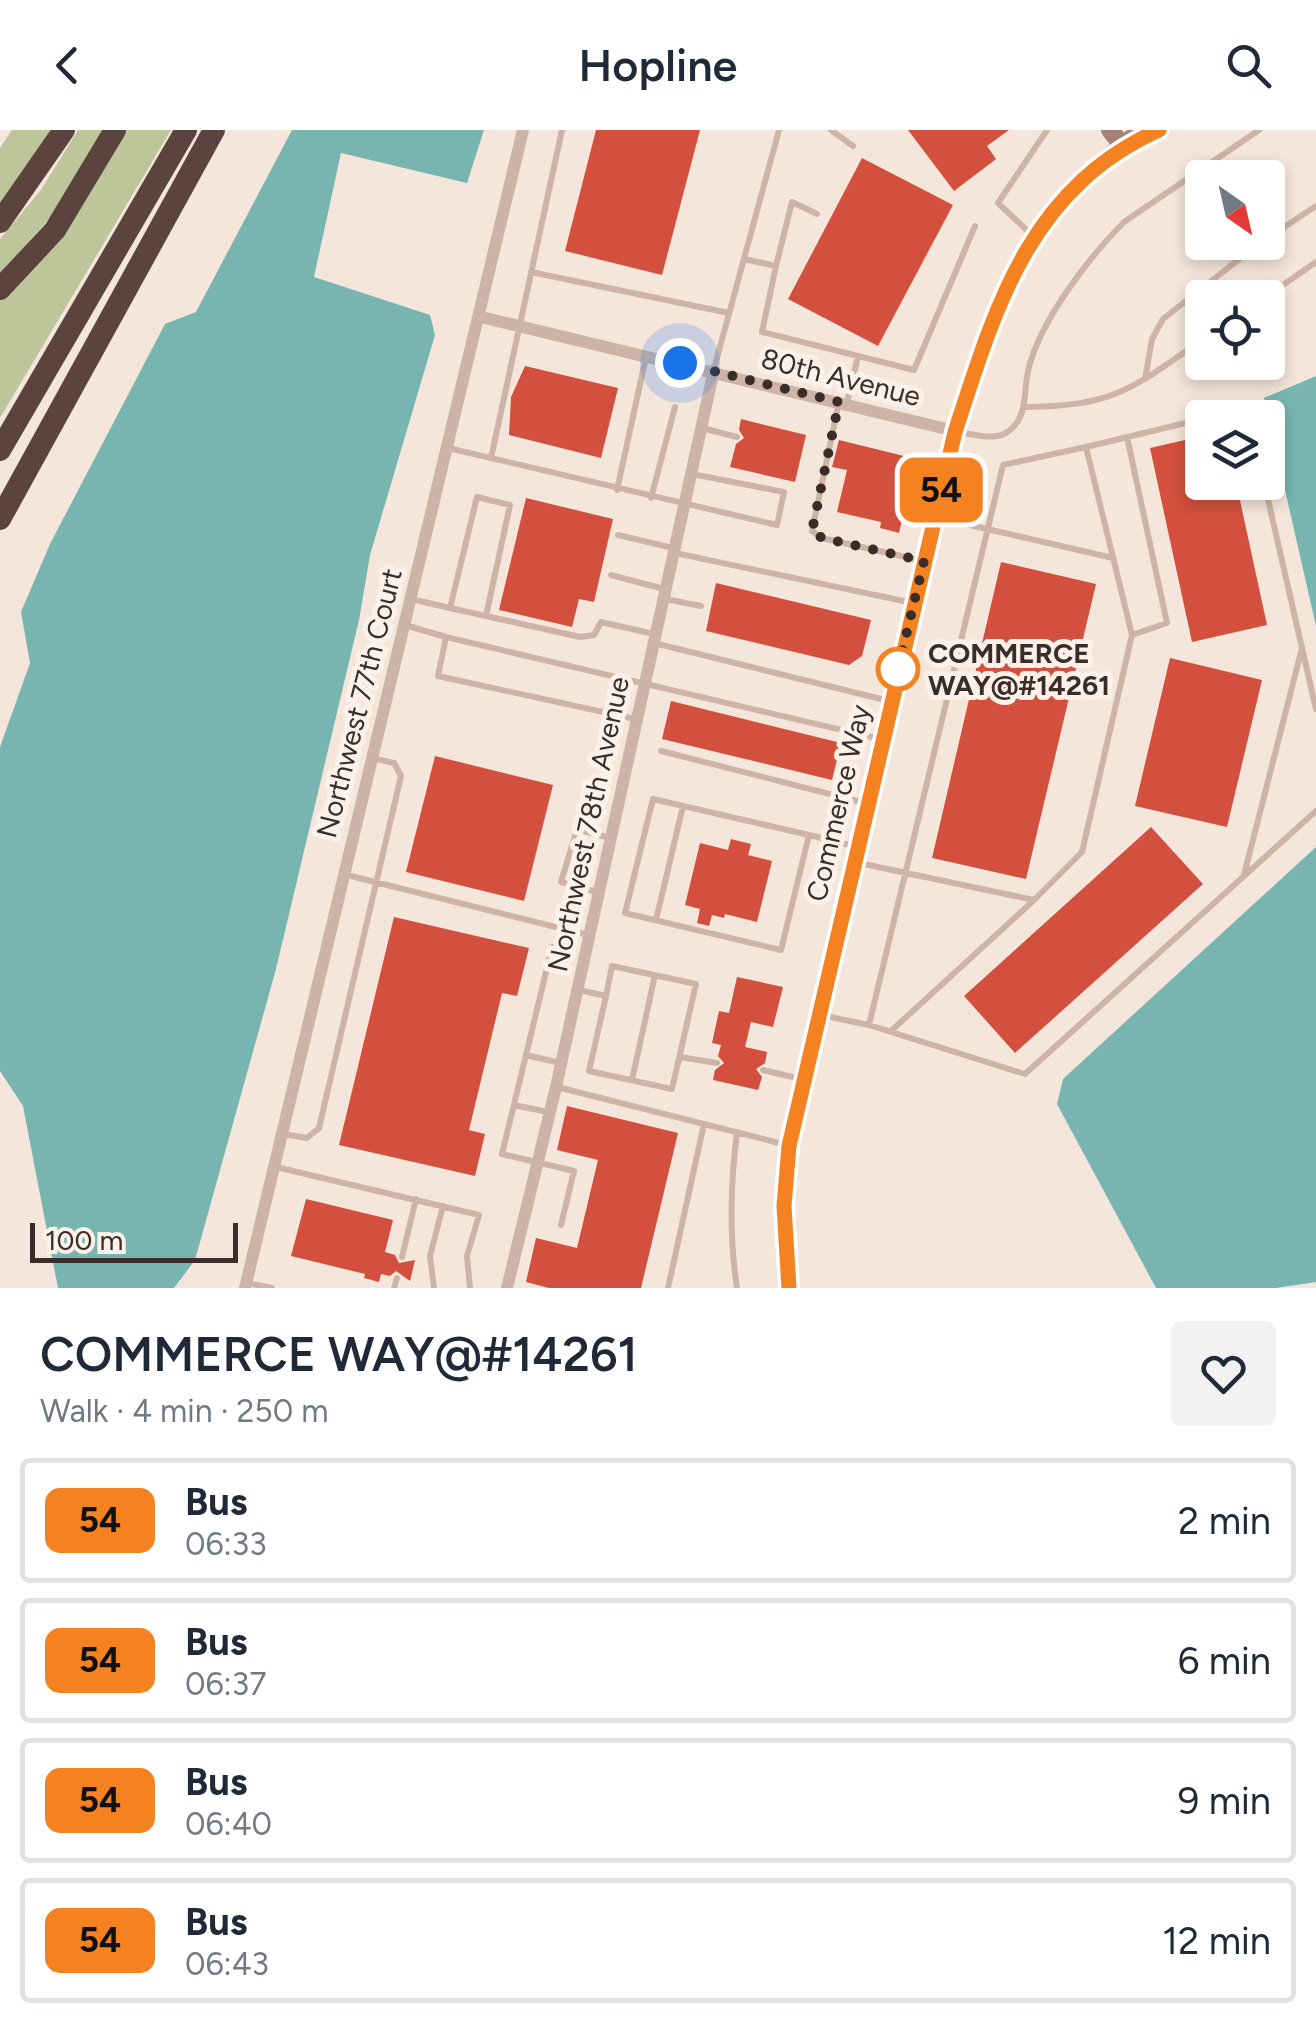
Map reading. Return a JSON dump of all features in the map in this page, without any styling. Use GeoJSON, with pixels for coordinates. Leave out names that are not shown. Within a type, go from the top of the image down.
{"type":"FeatureCollection","features":[{"type":"Feature","properties":{"kind":"highway"},"geometry":{"type":"LineString","coordinates":[[0,222],[64,130]]}},
{"type":"Feature","properties":{"kind":"highway"},"geometry":{"type":"LineString","coordinates":[[0,290],[65,216],[115,130]]}},
{"type":"Feature","properties":{"kind":"highway"},"geometry":{"type":"LineString","coordinates":[[0,450],[186,130]]}},
{"type":"Feature","properties":{"kind":"highway"},"geometry":{"type":"LineString","coordinates":[[0,519],[214,130]]}},
{"type":"Feature","properties":{"kind":"street","name":"Northwest 77th Court"},"geometry":{"type":"LineString","coordinates":[[246,1286],[523,130]]}},
{"type":"Feature","properties":{"kind":"street"},"geometry":{"type":"LineString","coordinates":[[1110,130],[1122,146]]}},
{"type":"Feature","properties":{"kind":"street","name":"Commerce Way"},"geometry":{"type":"LineString","coordinates":[[788,1288],[784,1206],[789,1146],[955,432],[987,333],[1013,271],[1067,194],[1141,130]]}},
{"type":"Feature","properties":{"kind":"street","name":"Commerce Way"},"geometry":{"type":"LineString","coordinates":[[1122,146],[1159,130]]}},
{"type":"Feature","properties":{"kind":"street","name":"80th Avenue"},"geometry":{"type":"LineString","coordinates":[[481,317],[714,370],[955,432]]}},
{"type":"Feature","properties":{"kind":"street","name":"Northwest 78th Avenue"},"geometry":{"type":"LineString","coordinates":[[507,1288],[556,1087],[714,370]]}},
{"type":"Feature","properties":{"kind":"lane"},"geometry":{"type":"LineString","coordinates":[[491,458],[562,130]]}},
{"type":"Feature","properties":{"kind":"lane"},"geometry":{"type":"LineString","coordinates":[[714,370],[779,130]]}},
{"type":"Feature","properties":{"kind":"lane"},"geometry":{"type":"LineString","coordinates":[[831,130],[853,146]]}},
{"type":"Feature","properties":{"kind":"lane"},"geometry":{"type":"LineString","coordinates":[[1034,237],[998,203],[1047,130]]}},
{"type":"Feature","properties":{"kind":"lane"},"geometry":{"type":"LineString","coordinates":[[955,432],[1005,434],[1025,407],[1028,370],[1040,341],[1106,240],[1124,222],[1259,130]]}},
{"type":"Feature","properties":{"kind":"lane"},"geometry":{"type":"LineString","coordinates":[[817,214],[792,202],[762,332],[914,370],[975,226]]}},
{"type":"Feature","properties":{"kind":"lane"},"geometry":{"type":"LineString","coordinates":[[1285,227],[1316,206]]}},
{"type":"Feature","properties":{"kind":"lane"},"geometry":{"type":"LineString","coordinates":[[744,258],[776,266]]}},
{"type":"Feature","properties":{"kind":"lane"},"geometry":{"type":"LineString","coordinates":[[1146,379],[1152,339],[1163,320],[1238,260]]}},
{"type":"Feature","properties":{"kind":"lane"},"geometry":{"type":"LineString","coordinates":[[1285,283],[1316,262]]}},
{"type":"Feature","properties":{"kind":"lane"},"geometry":{"type":"LineString","coordinates":[[531,272],[729,313]]}},
{"type":"Feature","properties":{"kind":"lane"},"geometry":{"type":"LineString","coordinates":[[1025,407],[1098,403],[1146,379],[1185,352]]}},
{"type":"Feature","properties":{"kind":"lane"},"geometry":{"type":"LineString","coordinates":[[618,490],[646,356]]}},
{"type":"Feature","properties":{"kind":"lane"},"geometry":{"type":"LineString","coordinates":[[858,356],[812,531],[822,538],[924,561]]}},
{"type":"Feature","properties":{"kind":"lane"},"geometry":{"type":"LineString","coordinates":[[651,498],[674,408]]}},
{"type":"Feature","properties":{"kind":"lane"},"geometry":{"type":"LineString","coordinates":[[869,1024],[1004,466],[1185,423]]}},
{"type":"Feature","properties":{"kind":"lane"},"geometry":{"type":"LineString","coordinates":[[701,428],[737,437]]}},
{"type":"Feature","properties":{"kind":"lane"},"geometry":{"type":"LineString","coordinates":[[1127,437],[1168,623],[1132,634]]}},
{"type":"Feature","properties":{"kind":"lane"},"geometry":{"type":"LineString","coordinates":[[890,1032],[1082,852],[1132,634],[1086,446]]}},
{"type":"Feature","properties":{"kind":"lane"},"geometry":{"type":"LineString","coordinates":[[448,448],[777,525],[784,492],[691,474]]}},
{"type":"Feature","properties":{"kind":"lane"},"geometry":{"type":"LineString","coordinates":[[450,608],[477,497],[510,505],[486,616]]}},
{"type":"Feature","properties":{"kind":"lane"},"geometry":{"type":"LineString","coordinates":[[1268,500],[1316,709]]}},
{"type":"Feature","properties":{"kind":"lane"},"geometry":{"type":"LineString","coordinates":[[934,517],[1114,558]]}},
{"type":"Feature","properties":{"kind":"lane"},"geometry":{"type":"LineString","coordinates":[[618,536],[914,603]]}},
{"type":"Feature","properties":{"kind":"lane"},"geometry":{"type":"LineString","coordinates":[[610,574],[700,606]]}},
{"type":"Feature","properties":{"kind":"lane"},"geometry":{"type":"LineString","coordinates":[[410,599],[580,636],[594,635],[601,622],[890,701]]}},
{"type":"Feature","properties":{"kind":"lane"},"geometry":{"type":"LineString","coordinates":[[404,625],[881,739]]}},
{"type":"Feature","properties":{"kind":"lane"},"geometry":{"type":"LineString","coordinates":[[446,637],[438,676],[637,720]]}},
{"type":"Feature","properties":{"kind":"lane"},"geometry":{"type":"LineString","coordinates":[[1244,876],[1302,648]]}},
{"type":"Feature","properties":{"kind":"lane"},"geometry":{"type":"LineString","coordinates":[[661,751],[866,803]]}},
{"type":"Feature","properties":{"kind":"lane"},"geometry":{"type":"LineString","coordinates":[[282,1134],[308,1138],[320,1128],[378,883],[401,776],[394,763],[370,758]]}},
{"type":"Feature","properties":{"kind":"lane"},"geometry":{"type":"LineString","coordinates":[[809,836],[781,950],[626,913],[653,799],[809,836],[906,873],[1034,900]]}},
{"type":"Feature","properties":{"kind":"lane"},"geometry":{"type":"LineString","coordinates":[[656,920],[683,806]]}},
{"type":"Feature","properties":{"kind":"lane"},"geometry":{"type":"LineString","coordinates":[[817,1014],[869,1024],[1025,1074],[1316,811]]}},
{"type":"Feature","properties":{"kind":"lane"},"geometry":{"type":"LineString","coordinates":[[598,893],[561,882],[577,829],[610,839]]}},
{"type":"Feature","properties":{"kind":"lane"},"geometry":{"type":"LineString","coordinates":[[342,874],[589,935]]}},
{"type":"Feature","properties":{"kind":"lane"},"geometry":{"type":"LineString","coordinates":[[552,947],[502,1154],[574,1171],[561,1225]]}},
{"type":"Feature","properties":{"kind":"lane"},"geometry":{"type":"LineString","coordinates":[[612,966],[654,976],[696,984],[672,1089],[589,1071],[612,966]]}},
{"type":"Feature","properties":{"kind":"lane"},"geometry":{"type":"LineString","coordinates":[[632,1080],[654,976]]}},
{"type":"Feature","properties":{"kind":"lane"},"geometry":{"type":"LineString","coordinates":[[578,989],[606,996]]}},
{"type":"Feature","properties":{"kind":"lane"},"geometry":{"type":"LineString","coordinates":[[526,1055],[561,1063]]}},
{"type":"Feature","properties":{"kind":"lane"},"geometry":{"type":"LineString","coordinates":[[680,1057],[717,1063]]}},
{"type":"Feature","properties":{"kind":"lane"},"geometry":{"type":"LineString","coordinates":[[763,1070],[804,1079]]}},
{"type":"Feature","properties":{"kind":"lane"},"geometry":{"type":"LineString","coordinates":[[556,1087],[789,1146]]}},
{"type":"Feature","properties":{"kind":"lane"},"geometry":{"type":"LineString","coordinates":[[514,1105],[550,1112]]}},
{"type":"Feature","properties":{"kind":"lane"},"geometry":{"type":"LineString","coordinates":[[668,1288],[704,1124]]}},
{"type":"Feature","properties":{"kind":"lane"},"geometry":{"type":"LineString","coordinates":[[736,1288],[730,1240],[730,1182],[737,1133]]}},
{"type":"Feature","properties":{"kind":"lane"},"geometry":{"type":"LineString","coordinates":[[275,1166],[480,1215],[467,1256],[470,1288]]}},
{"type":"Feature","properties":{"kind":"lane"},"geometry":{"type":"LineString","coordinates":[[402,1257],[416,1199]]}},
{"type":"Feature","properties":{"kind":"lane"},"geometry":{"type":"LineString","coordinates":[[434,1288],[430,1256],[444,1206]]}},
{"type":"Feature","properties":{"kind":"lane"},"geometry":{"type":"LineString","coordinates":[[394,1288],[397,1278]]}},
{"type":"Feature","properties":{"kind":"lane"},"geometry":{"type":"LineString","coordinates":[[246,1286],[272,1288]]}},
{"type":"Feature","properties":{"kind":"green space"},"geometry":{"type":"Polygon","coordinates":[[[12,130],[55,130],[0,210],[0,148],[12,130]]]}},
{"type":"Feature","properties":{"kind":"green space"},"geometry":{"type":"Polygon","coordinates":[[[78,130],[105,130],[59,207],[0,275],[0,239],[41,190],[78,130]]]}},
{"type":"Feature","properties":{"kind":"green space"},"geometry":{"type":"Polygon","coordinates":[[[123,130],[171,130],[0,418],[0,298],[123,130]]]}},
{"type":"Feature","properties":{"kind":"water"},"geometry":{"type":"Polygon","coordinates":[[[292,130],[484,130],[467,183],[341,153],[314,277],[430,315],[435,335],[370,555],[359,620],[276,969],[195,1260],[174,1288],[58,1288],[23,1106],[0,1071],[0,747],[30,663],[21,612],[50,544],[165,324],[196,312],[292,130]]]}},
{"type":"Feature","properties":{"kind":"water"},"geometry":{"type":"Polygon","coordinates":[[[1316,376],[1316,626],[1285,490],[1285,400],[1264,398],[1316,376]]]}},
{"type":"Feature","properties":{"kind":"water"},"geometry":{"type":"Polygon","coordinates":[[[1316,847],[1316,1282],[1276,1288],[1156,1288],[1057,1104],[1063,1079],[1316,847]]]}},
{"type":"Feature","properties":{"kind":"building"},"geometry":{"type":"Polygon","coordinates":[[[596,130],[700,130],[662,275],[565,251],[596,130]]]}},
{"type":"Feature","properties":{"kind":"building"},"geometry":{"type":"Polygon","coordinates":[[[908,130],[1009,130],[987,146],[996,159],[954,191],[908,130]]]}},
{"type":"Feature","properties":{"kind":"building"},"geometry":{"type":"Polygon","coordinates":[[[862,158],[953,205],[878,346],[788,299],[862,158]]]}},
{"type":"Feature","properties":{"kind":"building"},"geometry":{"type":"Polygon","coordinates":[[[525,366],[618,388],[601,458],[509,435],[511,397],[525,366]]]}},
{"type":"Feature","properties":{"kind":"building"},"geometry":{"type":"Polygon","coordinates":[[[741,419],[806,435],[795,482],[730,467],[736,444],[744,438],[739,430],[741,419]]]}},
{"type":"Feature","properties":{"kind":"building"},"geometry":{"type":"Polygon","coordinates":[[[839,440],[916,459],[899,533],[880,528],[881,522],[837,512],[847,470],[832,467],[839,440]]]}},
{"type":"Feature","properties":{"kind":"building"},"geometry":{"type":"Polygon","coordinates":[[[1185,440],[1185,500],[1240,500],[1267,625],[1192,642],[1150,448],[1185,440]]]}},
{"type":"Feature","properties":{"kind":"building"},"geometry":{"type":"Polygon","coordinates":[[[526,498],[613,519],[594,602],[579,599],[572,627],[499,610],[526,498]]]}},
{"type":"Feature","properties":{"kind":"building"},"geometry":{"type":"Polygon","coordinates":[[[1001,562],[1096,584],[1026,879],[932,858],[1001,562]]]}},
{"type":"Feature","properties":{"kind":"building"},"geometry":{"type":"Polygon","coordinates":[[[716,583],[871,620],[862,656],[849,665],[706,631],[716,583]]]}},
{"type":"Feature","properties":{"kind":"building"},"geometry":{"type":"Polygon","coordinates":[[[1170,658],[1262,680],[1227,827],[1135,806],[1170,658]]]}},
{"type":"Feature","properties":{"kind":"building"},"geometry":{"type":"Polygon","coordinates":[[[671,701],[841,743],[832,780],[662,739],[671,701]]]}},
{"type":"Feature","properties":{"kind":"building"},"geometry":{"type":"Polygon","coordinates":[[[435,756],[553,785],[524,901],[406,872],[435,756]]]}},
{"type":"Feature","properties":{"kind":"building"},"geometry":{"type":"Polygon","coordinates":[[[1151,827],[1203,884],[1015,1053],[964,996],[1151,827]]]}},
{"type":"Feature","properties":{"kind":"building"},"geometry":{"type":"Polygon","coordinates":[[[731,839],[751,844],[748,855],[772,861],[757,922],[725,914],[724,918],[712,915],[709,926],[697,923],[700,909],[685,905],[700,843],[728,850],[731,839]]]}},
{"type":"Feature","properties":{"kind":"building"},"geometry":{"type":"Polygon","coordinates":[[[394,917],[529,948],[517,996],[502,993],[469,1130],[485,1134],[475,1176],[339,1145],[394,917]]]}},
{"type":"Feature","properties":{"kind":"building"},"geometry":{"type":"Polygon","coordinates":[[[737,977],[783,987],[773,1027],[751,1022],[745,1047],[767,1052],[765,1063],[756,1069],[762,1077],[758,1090],[713,1080],[715,1070],[724,1063],[718,1056],[721,1045],[712,1043],[719,1011],[729,1013],[737,977]]]}},
{"type":"Feature","properties":{"kind":"building"},"geometry":{"type":"Polygon","coordinates":[[[567,1106],[678,1133],[641,1288],[549,1288],[526,1282],[536,1238],[577,1248],[598,1160],[557,1150],[567,1106]]]}},
{"type":"Feature","properties":{"kind":"building"},"geometry":{"type":"Polygon","coordinates":[[[306,1199],[393,1220],[385,1252],[395,1255],[399,1263],[415,1260],[410,1281],[396,1271],[390,1276],[381,1274],[379,1282],[364,1278],[365,1274],[291,1256],[306,1199]]]}},
{"type":"Feature","properties":{"kind":"bus line","name":"54"},"geometry":{"type":"LineString","coordinates":[[789,1288],[784,1262],[784,1206],[789,1146],[829,958],[955,432],[987,333],[1013,271],[1040,226],[1093,169],[1122,146],[1159,130]]}},
{"type":"Feature","properties":{"kind":"place","name":"COMMERCE WAY@#14261"},"geometry":{"type":"Point","coordinates":[898,669]}},
{"type":"Feature","properties":{"kind":"route"},"geometry":{"type":"LineString","coordinates":[[680,363],[839,402],[812,531],[822,538],[924,561],[898,669]]}}]}
